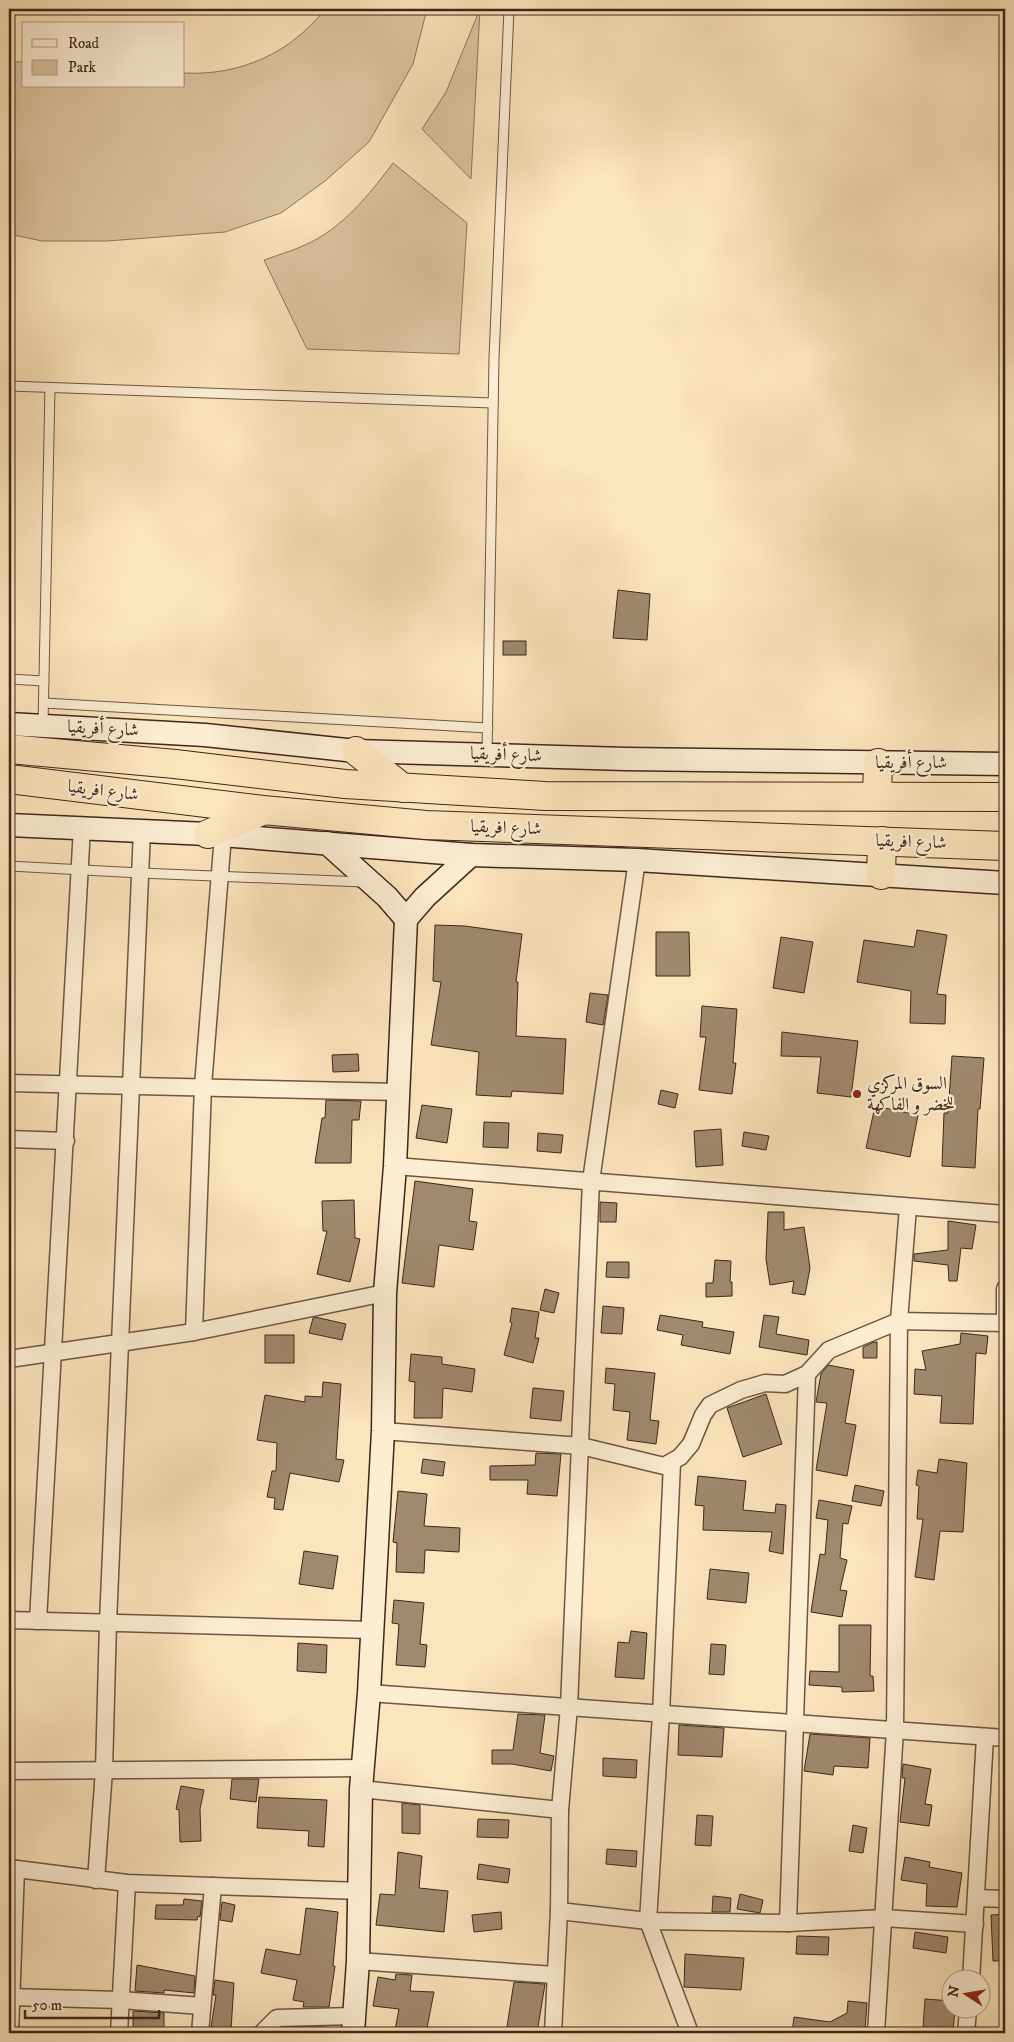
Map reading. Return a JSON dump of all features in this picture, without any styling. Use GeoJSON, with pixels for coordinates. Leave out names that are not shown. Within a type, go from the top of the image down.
{"type":"FeatureCollection","features":[{"type":"Feature","properties":{"kind":"highway","name":"شارع افريقيا"},"geometry":{"type":"LineString","coordinates":[[9,749],[175,764],[345,784],[545,796],[877,795],[1005,797]]}},
{"type":"Feature","properties":{"kind":"highway"},"geometry":{"type":"LineString","coordinates":[[356,751],[403,788]]}},
{"type":"Feature","properties":{"kind":"highway"},"geometry":{"type":"LineString","coordinates":[[877,795],[878,763]]}},
{"type":"Feature","properties":{"kind":"highway","name":"شارع افريقيا"},"geometry":{"type":"LineString","coordinates":[[9,779],[263,810],[436,826],[1005,846]]}},
{"type":"Feature","properties":{"kind":"highway"},"geometry":{"type":"LineString","coordinates":[[216,834],[263,810]]}},
{"type":"Feature","properties":{"kind":"highway"},"geometry":{"type":"LineString","coordinates":[[881,875],[882,841]]}},
{"type":"Feature","properties":{"kind":"street","name":"شارع أفريقيا"},"geometry":{"type":"LineString","coordinates":[[9,724],[205,734],[356,751],[626,759],[1005,764]]}},
{"type":"Feature","properties":{"kind":"street","name":"شارع افريقيا"},"geometry":{"type":"LineString","coordinates":[[9,825],[216,834],[471,855],[637,860],[1005,883]]}},
{"type":"Feature","properties":{"kind":"street"},"geometry":{"type":"LineString","coordinates":[[38,1621],[82,827]]}},
{"type":"Feature","properties":{"kind":"street"},"geometry":{"type":"LineString","coordinates":[[96,1880],[104,1770],[108,1623],[142,830]]}},
{"type":"Feature","properties":{"kind":"street"},"geometry":{"type":"LineString","coordinates":[[194,1332],[203,1086],[220,876],[216,834]]}},
{"type":"Feature","properties":{"kind":"street"},"geometry":{"type":"LineString","coordinates":[[327,843],[386,897],[406,919]]}},
{"type":"Feature","properties":{"kind":"street"},"geometry":{"type":"LineString","coordinates":[[262,2033],[277,2018],[353,2024],[358,1961],[362,1778],[369,1693],[382,1430],[385,1293],[394,1166],[406,919],[425,897],[471,855]]}},
{"type":"Feature","properties":{"kind":"street"},"geometry":{"type":"LineString","coordinates":[[553,2033],[559,1911],[560,1810],[569,1707],[581,1446],[590,1182],[637,860]]}},
{"type":"Feature","properties":{"kind":"street"},"geometry":{"type":"LineString","coordinates":[[9,1083],[398,1092]]}},
{"type":"Feature","properties":{"kind":"street"},"geometry":{"type":"LineString","coordinates":[[9,1139],[66,1141]]}},
{"type":"Feature","properties":{"kind":"street"},"geometry":{"type":"LineString","coordinates":[[394,1166],[1005,1214]]}},
{"type":"Feature","properties":{"kind":"street"},"geometry":{"type":"LineString","coordinates":[[876,2033],[895,1730],[899,1321],[908,1207]]}},
{"type":"Feature","properties":{"kind":"street"},"geometry":{"type":"LineString","coordinates":[[382,1430],[581,1446],[664,1466],[680,1458],[691,1444],[702,1415],[710,1405],[741,1390],[765,1383],[785,1384],[808,1374],[829,1350],[899,1321],[1005,1323],[1005,1289]]}},
{"type":"Feature","properties":{"kind":"street"},"geometry":{"type":"LineString","coordinates":[[9,1359],[194,1332],[385,1293]]}},
{"type":"Feature","properties":{"kind":"street"},"geometry":{"type":"LineString","coordinates":[[788,1923],[808,1374]]}},
{"type":"Feature","properties":{"kind":"street"},"geometry":{"type":"LineString","coordinates":[[672,1463],[661,1714],[648,1921],[690,2033]]}},
{"type":"Feature","properties":{"kind":"street"},"geometry":{"type":"LineString","coordinates":[[9,1620],[372,1630]]}},
{"type":"Feature","properties":{"kind":"street"},"geometry":{"type":"LineString","coordinates":[[369,1693],[1005,1738]]}},
{"type":"Feature","properties":{"kind":"street"},"geometry":{"type":"LineString","coordinates":[[972,1970],[985,1737]]}},
{"type":"Feature","properties":{"kind":"street"},"geometry":{"type":"LineString","coordinates":[[9,1771],[104,1770],[362,1778],[560,1810]]}},
{"type":"Feature","properties":{"kind":"street"},"geometry":{"type":"LineString","coordinates":[[10,2033],[13,1868],[127,1884],[360,1891]]}},
{"type":"Feature","properties":{"kind":"street"},"geometry":{"type":"LineString","coordinates":[[119,2033],[127,1884]]}},
{"type":"Feature","properties":{"kind":"street"},"geometry":{"type":"LineString","coordinates":[[200,2033],[213,1886]]}},
{"type":"Feature","properties":{"kind":"street"},"geometry":{"type":"LineString","coordinates":[[976,1898],[1005,1900]]}},
{"type":"Feature","properties":{"kind":"street"},"geometry":{"type":"LineString","coordinates":[[559,1911],[648,1921],[788,1923],[884,1918],[975,1924]]}},
{"type":"Feature","properties":{"kind":"street"},"geometry":{"type":"LineString","coordinates":[[358,1961],[555,1975]]}},
{"type":"Feature","properties":{"kind":"street"},"geometry":{"type":"LineString","coordinates":[[10,1998],[120,2000],[202,2006]]}},
{"type":"Feature","properties":{"kind":"street"},"geometry":{"type":"LineString","coordinates":[[966,2033],[967,2020]]}},
{"type":"Feature","properties":{"kind":"lane"},"geometry":{"type":"LineString","coordinates":[[487,754],[493,403],[509,9]]}},
{"type":"Feature","properties":{"kind":"lane"},"geometry":{"type":"LineString","coordinates":[[9,386],[493,403]]}},
{"type":"Feature","properties":{"kind":"lane"},"geometry":{"type":"LineString","coordinates":[[43,726],[50,388]]}},
{"type":"Feature","properties":{"kind":"lane"},"geometry":{"type":"LineString","coordinates":[[9,679],[44,681]]}},
{"type":"Feature","properties":{"kind":"lane"},"geometry":{"type":"LineString","coordinates":[[44,703],[488,728]]}},
{"type":"Feature","properties":{"kind":"lane"},"geometry":{"type":"LineString","coordinates":[[9,866],[370,882]]}},
{"type":"Feature","properties":{"kind":"green space"},"geometry":{"type":"Polygon","coordinates":[[[325,9],[427,9],[413,64],[369,142],[325,181],[281,213],[225,232],[107,241],[42,241],[9,234],[9,62],[22,62],[22,88],[185,88],[185,73],[225,70],[263,59],[296,38],[325,9]]]}},
{"type":"Feature","properties":{"kind":"green space"},"geometry":{"type":"Polygon","coordinates":[[[480,9],[471,179],[422,129],[446,92],[480,9]]]}},
{"type":"Feature","properties":{"kind":"green space"},"geometry":{"type":"Polygon","coordinates":[[[393,163],[467,223],[459,354],[307,349],[264,260],[305,245],[331,230],[365,199],[393,163]]]}},
{"type":"Feature","properties":{"kind":"building"},"geometry":{"type":"Polygon","coordinates":[[[618,590],[650,594],[647,640],[613,638],[618,590]]]}},
{"type":"Feature","properties":{"kind":"building"},"geometry":{"type":"Polygon","coordinates":[[[503,641],[526,641],[526,655],[503,655],[503,641]]]}},
{"type":"Feature","properties":{"kind":"building"},"geometry":{"type":"Polygon","coordinates":[[[435,925],[465,926],[522,934],[516,982],[518,982],[516,1036],[566,1039],[563,1094],[512,1091],[511,1097],[476,1095],[479,1052],[431,1045],[441,982],[433,981],[435,925]]]}},
{"type":"Feature","properties":{"kind":"building"},"geometry":{"type":"Polygon","coordinates":[[[917,930],[947,935],[937,994],[946,995],[945,1024],[910,1023],[911,991],[857,982],[864,940],[914,947],[917,930]]]}},
{"type":"Feature","properties":{"kind":"building"},"geometry":{"type":"Polygon","coordinates":[[[656,932],[689,932],[690,976],[656,976],[656,932]]]}},
{"type":"Feature","properties":{"kind":"building"},"geometry":{"type":"Polygon","coordinates":[[[781,937],[813,942],[804,993],[773,988],[781,937]]]}},
{"type":"Feature","properties":{"kind":"building"},"geometry":{"type":"Polygon","coordinates":[[[590,993],[608,995],[603,1025],[586,1022],[590,993]]]}},
{"type":"Feature","properties":{"kind":"building"},"geometry":{"type":"Polygon","coordinates":[[[702,1006],[737,1009],[733,1063],[736,1063],[732,1094],[699,1090],[706,1037],[700,1037],[702,1006]]]}},
{"type":"Feature","properties":{"kind":"building"},"geometry":{"type":"Polygon","coordinates":[[[782,1032],[858,1041],[851,1097],[817,1093],[821,1057],[781,1056],[782,1032]]]}},
{"type":"Feature","properties":{"kind":"building"},"geometry":{"type":"Polygon","coordinates":[[[358,1054],[359,1071],[333,1072],[332,1055],[358,1054]]]}},
{"type":"Feature","properties":{"kind":"building"},"geometry":{"type":"Polygon","coordinates":[[[952,1056],[984,1058],[980,1109],[978,1109],[975,1168],[942,1166],[944,1113],[948,1113],[952,1056]]]}},
{"type":"Feature","properties":{"kind":"building"},"geometry":{"type":"Polygon","coordinates":[[[661,1090],[678,1094],[675,1108],[658,1104],[661,1090]]]}},
{"type":"Feature","properties":{"kind":"building"},"geometry":{"type":"Polygon","coordinates":[[[326,1100],[361,1101],[359,1120],[352,1120],[351,1163],[315,1163],[322,1118],[325,1118],[326,1100]]]}},
{"type":"Feature","properties":{"kind":"building"},"geometry":{"type":"Polygon","coordinates":[[[422,1105],[452,1109],[447,1143],[416,1138],[422,1105]]]}},
{"type":"Feature","properties":{"kind":"building"},"geometry":{"type":"Polygon","coordinates":[[[875,1106],[918,1115],[910,1157],[866,1148],[875,1106]]]}},
{"type":"Feature","properties":{"kind":"building"},"geometry":{"type":"Polygon","coordinates":[[[484,1122],[509,1123],[508,1148],[483,1147],[484,1122]]]}},
{"type":"Feature","properties":{"kind":"building"},"geometry":{"type":"Polygon","coordinates":[[[721,1129],[723,1165],[696,1167],[694,1131],[721,1129]]]}},
{"type":"Feature","properties":{"kind":"building"},"geometry":{"type":"Polygon","coordinates":[[[744,1132],[769,1136],[766,1150],[742,1146],[744,1132]]]}},
{"type":"Feature","properties":{"kind":"building"},"geometry":{"type":"Polygon","coordinates":[[[538,1133],[563,1135],[561,1153],[537,1151],[538,1133]]]}},
{"type":"Feature","properties":{"kind":"building"},"geometry":{"type":"Polygon","coordinates":[[[415,1181],[473,1189],[469,1221],[477,1222],[473,1250],[439,1245],[434,1287],[402,1283],[415,1181]]]}},
{"type":"Feature","properties":{"kind":"building"},"geometry":{"type":"Polygon","coordinates":[[[354,1200],[355,1238],[360,1239],[350,1282],[317,1274],[327,1231],[323,1231],[322,1201],[354,1200]]]}},
{"type":"Feature","properties":{"kind":"building"},"geometry":{"type":"Polygon","coordinates":[[[600,1202],[617,1203],[616,1222],[600,1222],[600,1202]]]}},
{"type":"Feature","properties":{"kind":"building"},"geometry":{"type":"Polygon","coordinates":[[[768,1212],[784,1212],[784,1230],[804,1227],[810,1268],[805,1295],[792,1293],[794,1281],[770,1285],[766,1259],[768,1212]]]}},
{"type":"Feature","properties":{"kind":"building"},"geometry":{"type":"Polygon","coordinates":[[[948,1221],[976,1225],[972,1249],[961,1248],[957,1281],[949,1281],[948,1265],[914,1261],[914,1254],[948,1250],[948,1221]]]}},
{"type":"Feature","properties":{"kind":"building"},"geometry":{"type":"Polygon","coordinates":[[[715,1260],[731,1261],[730,1282],[732,1282],[732,1296],[706,1297],[706,1283],[713,1283],[715,1260]]]}},
{"type":"Feature","properties":{"kind":"building"},"geometry":{"type":"Polygon","coordinates":[[[607,1262],[629,1262],[629,1278],[606,1277],[607,1262]]]}},
{"type":"Feature","properties":{"kind":"building"},"geometry":{"type":"Polygon","coordinates":[[[545,1289],[559,1293],[554,1313],[540,1310],[545,1289]]]}},
{"type":"Feature","properties":{"kind":"building"},"geometry":{"type":"Polygon","coordinates":[[[603,1306],[624,1308],[622,1334],[601,1333],[603,1306]]]}},
{"type":"Feature","properties":{"kind":"building"},"geometry":{"type":"Polygon","coordinates":[[[512,1308],[539,1312],[535,1338],[539,1338],[533,1363],[504,1355],[512,1323],[510,1322],[512,1308]]]}},
{"type":"Feature","properties":{"kind":"building"},"geometry":{"type":"Polygon","coordinates":[[[660,1315],[703,1322],[702,1327],[734,1332],[730,1354],[681,1345],[683,1335],[657,1330],[660,1315]]]}},
{"type":"Feature","properties":{"kind":"building"},"geometry":{"type":"Polygon","coordinates":[[[764,1315],[779,1317],[776,1334],[809,1340],[807,1355],[759,1347],[764,1315]]]}},
{"type":"Feature","properties":{"kind":"building"},"geometry":{"type":"Polygon","coordinates":[[[313,1318],[346,1324],[342,1340],[309,1333],[313,1318]]]}},
{"type":"Feature","properties":{"kind":"building"},"geometry":{"type":"Polygon","coordinates":[[[961,1333],[988,1336],[986,1354],[976,1353],[973,1424],[940,1423],[942,1396],[914,1394],[915,1369],[926,1370],[922,1351],[960,1344],[961,1333]]]}},
{"type":"Feature","properties":{"kind":"building"},"geometry":{"type":"Polygon","coordinates":[[[265,1335],[294,1335],[294,1363],[265,1363],[265,1335]]]}},
{"type":"Feature","properties":{"kind":"building"},"geometry":{"type":"Polygon","coordinates":[[[877,1342],[877,1358],[863,1358],[863,1347],[877,1342]]]}},
{"type":"Feature","properties":{"kind":"building"},"geometry":{"type":"Polygon","coordinates":[[[411,1354],[442,1357],[442,1364],[475,1369],[472,1392],[443,1388],[442,1418],[414,1418],[415,1382],[409,1381],[411,1354]]]}},
{"type":"Feature","properties":{"kind":"building"},"geometry":{"type":"Polygon","coordinates":[[[828,1365],[854,1370],[845,1423],[856,1425],[847,1476],[816,1470],[827,1403],[816,1402],[821,1374],[828,1365]]]}},
{"type":"Feature","properties":{"kind":"building"},"geometry":{"type":"Polygon","coordinates":[[[606,1368],[655,1373],[650,1420],[659,1421],[656,1444],[627,1440],[630,1412],[613,1410],[615,1384],[605,1383],[606,1368]]]}},
{"type":"Feature","properties":{"kind":"building"},"geometry":{"type":"Polygon","coordinates":[[[323,1382],[341,1384],[336,1459],[344,1460],[339,1482],[290,1473],[283,1510],[274,1509],[275,1498],[267,1497],[272,1471],[276,1471],[277,1443],[257,1440],[265,1395],[305,1402],[305,1396],[322,1397],[323,1382]]]}},
{"type":"Feature","properties":{"kind":"building"},"geometry":{"type":"Polygon","coordinates":[[[533,1388],[564,1391],[561,1421],[530,1418],[533,1388]]]}},
{"type":"Feature","properties":{"kind":"building"},"geometry":{"type":"Polygon","coordinates":[[[766,1394],[782,1444],[743,1457],[727,1408],[766,1394]]]}},
{"type":"Feature","properties":{"kind":"building"},"geometry":{"type":"Polygon","coordinates":[[[536,1453],[561,1454],[557,1496],[527,1494],[528,1480],[490,1480],[490,1466],[535,1465],[536,1453]]]}},
{"type":"Feature","properties":{"kind":"building"},"geometry":{"type":"Polygon","coordinates":[[[423,1459],[445,1462],[443,1476],[421,1473],[423,1459]]]}},
{"type":"Feature","properties":{"kind":"building"},"geometry":{"type":"Polygon","coordinates":[[[939,1459],[967,1463],[963,1532],[940,1531],[934,1580],[915,1577],[923,1519],[917,1519],[919,1486],[916,1485],[918,1470],[937,1473],[939,1459]]]}},
{"type":"Feature","properties":{"kind":"building"},"geometry":{"type":"Polygon","coordinates":[[[698,1476],[746,1481],[743,1510],[775,1513],[776,1504],[786,1505],[783,1554],[769,1551],[772,1532],[703,1530],[704,1506],[695,1505],[698,1476]]]}},
{"type":"Feature","properties":{"kind":"building"},"geometry":{"type":"Polygon","coordinates":[[[855,1485],[884,1491],[881,1506],[852,1501],[855,1485]]]}},
{"type":"Feature","properties":{"kind":"building"},"geometry":{"type":"Polygon","coordinates":[[[398,1491],[427,1494],[424,1526],[460,1528],[459,1552],[425,1550],[424,1573],[396,1572],[397,1543],[393,1542],[398,1491]]]}},
{"type":"Feature","properties":{"kind":"building"},"geometry":{"type":"Polygon","coordinates":[[[819,1500],[852,1506],[848,1524],[843,1523],[840,1558],[847,1560],[840,1590],[847,1591],[842,1617],[811,1612],[820,1554],[825,1555],[828,1520],[816,1518],[819,1500]]]}},
{"type":"Feature","properties":{"kind":"building"},"geometry":{"type":"Polygon","coordinates":[[[304,1551],[338,1556],[333,1589],[299,1584],[304,1551]]]}},
{"type":"Feature","properties":{"kind":"building"},"geometry":{"type":"Polygon","coordinates":[[[710,1569],[749,1573],[746,1603],[707,1599],[710,1569]]]}},
{"type":"Feature","properties":{"kind":"building"},"geometry":{"type":"Polygon","coordinates":[[[394,1600],[424,1603],[420,1644],[427,1645],[425,1667],[396,1665],[399,1624],[392,1623],[394,1600]]]}},
{"type":"Feature","properties":{"kind":"building"},"geometry":{"type":"Polygon","coordinates":[[[839,1625],[871,1625],[870,1676],[873,1676],[874,1691],[842,1692],[842,1687],[809,1685],[810,1671],[839,1672],[839,1625]]]}},
{"type":"Feature","properties":{"kind":"building"},"geometry":{"type":"Polygon","coordinates":[[[631,1631],[647,1633],[644,1679],[615,1677],[618,1642],[629,1643],[631,1631]]]}},
{"type":"Feature","properties":{"kind":"building"},"geometry":{"type":"Polygon","coordinates":[[[298,1643],[327,1645],[326,1673],[297,1671],[298,1643]]]}},
{"type":"Feature","properties":{"kind":"building"},"geometry":{"type":"Polygon","coordinates":[[[711,1644],[726,1645],[724,1675],[709,1674],[711,1644]]]}},
{"type":"Feature","properties":{"kind":"building"},"geometry":{"type":"Polygon","coordinates":[[[518,1714],[545,1715],[540,1753],[554,1756],[551,1771],[512,1764],[492,1764],[492,1750],[513,1750],[518,1714]]]}},
{"type":"Feature","properties":{"kind":"building"},"geometry":{"type":"Polygon","coordinates":[[[679,1725],[724,1728],[722,1757],[678,1755],[679,1725]]]}},
{"type":"Feature","properties":{"kind":"building"},"geometry":{"type":"Polygon","coordinates":[[[810,1734],[870,1738],[868,1768],[834,1766],[833,1775],[804,1771],[810,1734]]]}},
{"type":"Feature","properties":{"kind":"building"},"geometry":{"type":"Polygon","coordinates":[[[603,1758],[637,1760],[636,1778],[603,1776],[603,1758]]]}},
{"type":"Feature","properties":{"kind":"building"},"geometry":{"type":"Polygon","coordinates":[[[903,1764],[931,1769],[925,1804],[932,1805],[929,1826],[900,1822],[905,1778],[902,1778],[903,1764]]]}},
{"type":"Feature","properties":{"kind":"building"},"geometry":{"type":"Polygon","coordinates":[[[232,1779],[259,1779],[256,1802],[230,1799],[232,1779]]]}},
{"type":"Feature","properties":{"kind":"building"},"geometry":{"type":"Polygon","coordinates":[[[181,1786],[204,1790],[200,1809],[201,1841],[180,1842],[179,1810],[176,1809],[181,1786]]]}},
{"type":"Feature","properties":{"kind":"building"},"geometry":{"type":"Polygon","coordinates":[[[259,1797],[327,1800],[324,1847],[308,1846],[309,1831],[257,1828],[259,1797]]]}},
{"type":"Feature","properties":{"kind":"building"},"geometry":{"type":"Polygon","coordinates":[[[402,1803],[420,1805],[420,1834],[402,1833],[402,1803]]]}},
{"type":"Feature","properties":{"kind":"building"},"geometry":{"type":"Polygon","coordinates":[[[697,1815],[713,1816],[711,1846],[695,1845],[697,1815]]]}},
{"type":"Feature","properties":{"kind":"building"},"geometry":{"type":"Polygon","coordinates":[[[478,1819],[509,1820],[508,1838],[477,1837],[478,1819]]]}},
{"type":"Feature","properties":{"kind":"building"},"geometry":{"type":"Polygon","coordinates":[[[853,1825],[867,1828],[863,1853],[849,1851],[853,1825]]]}},
{"type":"Feature","properties":{"kind":"building"},"geometry":{"type":"Polygon","coordinates":[[[607,1849],[637,1851],[636,1867],[606,1864],[607,1849]]]}},
{"type":"Feature","properties":{"kind":"building"},"geometry":{"type":"Polygon","coordinates":[[[398,1852],[422,1856],[419,1888],[448,1891],[444,1932],[376,1925],[380,1894],[395,1895],[398,1852]]]}},
{"type":"Feature","properties":{"kind":"building"},"geometry":{"type":"Polygon","coordinates":[[[905,1857],[930,1862],[929,1867],[962,1873],[957,1907],[926,1906],[927,1884],[901,1880],[905,1857]]]}},
{"type":"Feature","properties":{"kind":"building"},"geometry":{"type":"Polygon","coordinates":[[[479,1864],[510,1869],[508,1883],[477,1879],[479,1864]]]}},
{"type":"Feature","properties":{"kind":"building"},"geometry":{"type":"Polygon","coordinates":[[[740,1894],[763,1900],[760,1913],[737,1909],[740,1894]]]}},
{"type":"Feature","properties":{"kind":"building"},"geometry":{"type":"Polygon","coordinates":[[[713,1896],[731,1898],[730,1912],[712,1912],[713,1896]]]}},
{"type":"Feature","properties":{"kind":"building"},"geometry":{"type":"Polygon","coordinates":[[[184,1899],[202,1901],[200,1917],[198,1916],[197,1920],[155,1919],[156,1905],[183,1905],[184,1899]]]}},
{"type":"Feature","properties":{"kind":"building"},"geometry":{"type":"Polygon","coordinates":[[[222,1902],[235,1905],[232,1922],[220,1920],[222,1902]]]}},
{"type":"Feature","properties":{"kind":"building"},"geometry":{"type":"Polygon","coordinates":[[[306,1908],[338,1912],[333,1966],[335,1966],[329,2007],[303,2007],[304,2002],[293,2000],[297,1980],[261,1973],[266,1949],[300,1955],[306,1908]]]}},
{"type":"Feature","properties":{"kind":"building"},"geometry":{"type":"Polygon","coordinates":[[[501,1912],[502,1929],[474,1932],[472,1915],[501,1912]]]}},
{"type":"Feature","properties":{"kind":"building"},"geometry":{"type":"Polygon","coordinates":[[[1005,1914],[1005,1961],[993,1961],[991,1915],[1005,1914]]]}},
{"type":"Feature","properties":{"kind":"building"},"geometry":{"type":"Polygon","coordinates":[[[915,1932],[948,1937],[946,1953],[913,1948],[915,1932]]]}},
{"type":"Feature","properties":{"kind":"building"},"geometry":{"type":"Polygon","coordinates":[[[797,1936],[829,1937],[828,1955],[796,1954],[797,1936]]]}},
{"type":"Feature","properties":{"kind":"building"},"geometry":{"type":"Polygon","coordinates":[[[685,1954],[744,1958],[741,1990],[684,1987],[685,1954]]]}},
{"type":"Feature","properties":{"kind":"building"},"geometry":{"type":"Polygon","coordinates":[[[137,1965],[195,1976],[194,1993],[164,1990],[164,1993],[135,1991],[137,1965]]]}},
{"type":"Feature","properties":{"kind":"building"},"geometry":{"type":"Polygon","coordinates":[[[396,1974],[412,1975],[410,1991],[434,1992],[426,2033],[395,2030],[399,2009],[373,2006],[378,1977],[395,1980],[396,1974]]]}},
{"type":"Feature","properties":{"kind":"building"},"geometry":{"type":"Polygon","coordinates":[[[215,1980],[234,1983],[231,2030],[211,2027],[216,1995],[213,1995],[215,1980]]]}},
{"type":"Feature","properties":{"kind":"building"},"geometry":{"type":"Polygon","coordinates":[[[514,1982],[545,1984],[537,2033],[506,2033],[514,1982]]]}},
{"type":"Feature","properties":{"kind":"building"},"geometry":{"type":"Polygon","coordinates":[[[925,1999],[942,2000],[942,2020],[954,2020],[953,2030],[923,2027],[925,1999]]]}},
{"type":"Feature","properties":{"kind":"building"},"geometry":{"type":"Polygon","coordinates":[[[848,2001],[867,2003],[865,2030],[847,2028],[847,2033],[792,2033],[794,2017],[830,2022],[847,2013],[848,2001]]]}},
{"type":"Feature","properties":{"kind":"building"},"geometry":{"type":"Polygon","coordinates":[[[133,2011],[164,2013],[164,2033],[133,2033],[133,2011]]]}},
{"type":"Feature","properties":{"kind":"building"},"geometry":{"type":"Polygon","coordinates":[[[302,2027],[325,2027],[324,2033],[301,2033],[302,2027]]]}},
{"type":"Feature","properties":{"kind":"place","name":"السوق المركزي للخضر و الفاكهة"},"geometry":{"type":"Point","coordinates":[857,1094]}}]}
